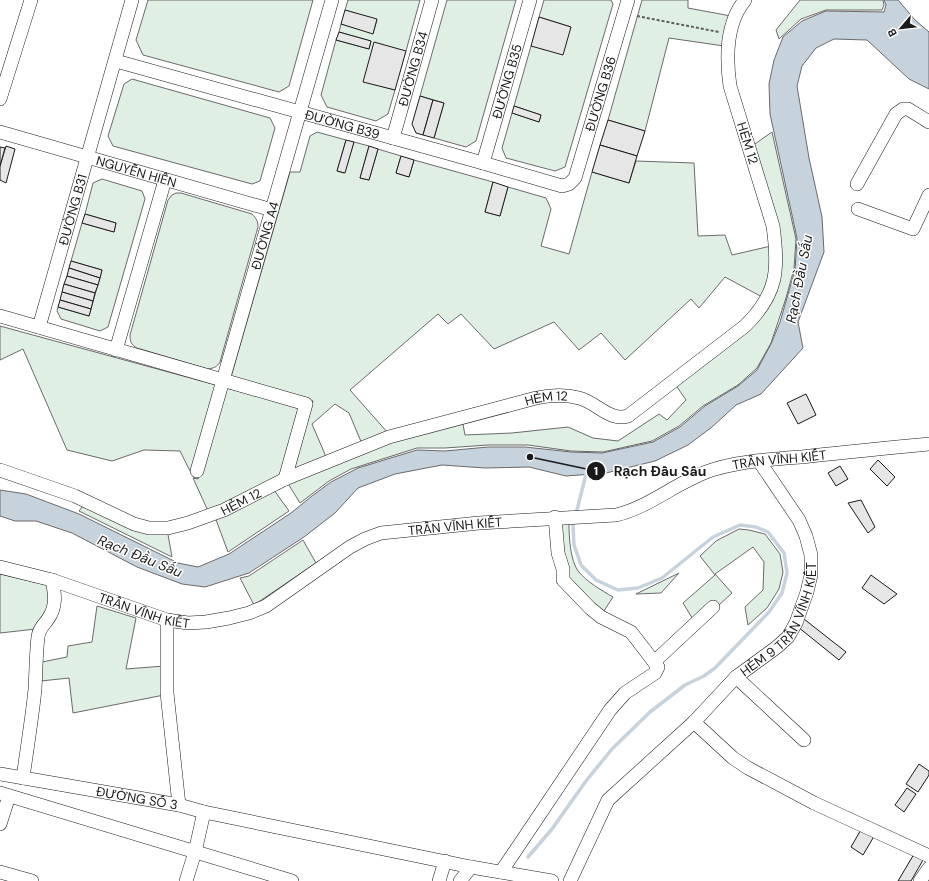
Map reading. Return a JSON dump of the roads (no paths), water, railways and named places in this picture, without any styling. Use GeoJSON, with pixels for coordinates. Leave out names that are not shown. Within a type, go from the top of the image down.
{"type":"FeatureCollection","features":[{"type":"Feature","properties":{"kind":"street"},"geometry":{"type":"LineString","coordinates":[[0,99],[31,0]]}},
{"type":"Feature","properties":{"kind":"street","name":"ĐƯỜNG B31"},"geometry":{"type":"LineString","coordinates":[[40,328],[132,0]]}},
{"type":"Feature","properties":{"kind":"street","name":"ĐƯỜNG A4"},"geometry":{"type":"LineString","coordinates":[[197,471],[332,0]]}},
{"type":"Feature","properties":{"kind":"street","name":"ĐƯỜNG B34"},"geometry":{"type":"LineString","coordinates":[[393,138],[432,0]]}},
{"type":"Feature","properties":{"kind":"street","name":"ĐƯỜNG B35"},"geometry":{"type":"LineString","coordinates":[[483,163],[530,0]]}},
{"type":"Feature","properties":{"kind":"street","name":"HẺM 12"},"geometry":{"type":"LineString","coordinates":[[0,470],[75,496],[134,524],[149,528],[168,528],[210,516],[285,480],[389,436],[546,396],[568,395],[581,398],[614,417],[621,418],[628,416],[745,326],[766,302],[773,287],[776,270],[776,247],[773,226],[730,86],[727,68],[730,35],[741,5],[745,0]]}},
{"type":"Feature","properties":{"kind":"street","name":"ĐƯỜNG B36"},"geometry":{"type":"LineString","coordinates":[[569,184],[575,178],[626,6]]}},
{"type":"Feature","properties":{"kind":"street","name":"ĐƯỜNG B39"},"geometry":{"type":"LineString","coordinates":[[116,61],[562,186],[569,184]]}},
{"type":"Feature","properties":{"kind":"street"},"geometry":{"type":"LineString","coordinates":[[856,184],[896,114],[903,109],[908,109],[929,122]]}},
{"type":"Feature","properties":{"kind":"street","name":"NGUYỄN HIỀN"},"geometry":{"type":"LineString","coordinates":[[0,132],[272,210]]}},
{"type":"Feature","properties":{"kind":"street"},"geometry":{"type":"LineString","coordinates":[[116,350],[165,180]]}},
{"type":"Feature","properties":{"kind":"street"},"geometry":{"type":"LineString","coordinates":[[858,209],[913,229],[929,194]]}},
{"type":"Feature","properties":{"kind":"street"},"geometry":{"type":"LineString","coordinates":[[0,316],[306,404],[285,480]]}},
{"type":"Feature","properties":{"kind":"street","name":"TRẦN VĨNH KIẾT"},"geometry":{"type":"LineString","coordinates":[[0,567],[52,580],[167,620],[188,623],[206,622],[249,613],[266,606],[350,547],[381,533],[480,523],[560,517],[616,515],[628,512],[713,470],[730,465],[929,444]]}},
{"type":"Feature","properties":{"kind":"street","name":"HẺM 9 TRẦN VĨNH KIẾT"},"geometry":{"type":"LineString","coordinates":[[570,881],[608,800],[694,722],[736,677],[777,648],[788,637],[802,607],[811,575],[811,555],[806,536],[799,520],[759,461]]}},
{"type":"Feature","properties":{"kind":"street"},"geometry":{"type":"LineString","coordinates":[[492,874],[610,710],[625,693],[655,672],[658,667],[632,632],[601,617],[590,608],[563,580],[558,553],[560,517]]}},
{"type":"Feature","properties":{"kind":"street"},"geometry":{"type":"LineString","coordinates":[[23,778],[34,690],[38,636],[42,625],[53,610],[55,602],[52,580]]}},
{"type":"Feature","properties":{"kind":"street"},"geometry":{"type":"LineString","coordinates":[[654,662],[713,607]]}},
{"type":"Feature","properties":{"kind":"street"},"geometry":{"type":"LineString","coordinates":[[167,620],[167,693],[179,805]]}},
{"type":"Feature","properties":{"kind":"street"},"geometry":{"type":"LineString","coordinates":[[736,677],[804,740]]}},
{"type":"Feature","properties":{"kind":"street"},"geometry":{"type":"LineString","coordinates":[[694,722],[733,758],[748,768],[814,803],[929,856]]}},
{"type":"Feature","properties":{"kind":"street","name":"ĐƯỜNG SỐ 3"},"geometry":{"type":"LineString","coordinates":[[0,774],[179,805],[204,812],[445,861],[492,874],[552,881]]}},
{"type":"Feature","properties":{"kind":"street"},"geometry":{"type":"LineString","coordinates":[[0,824],[4,794],[292,881]]}},
{"type":"Feature","properties":{"kind":"street"},"geometry":{"type":"LineString","coordinates":[[186,881],[195,852],[204,812]]}},
{"type":"Feature","properties":{"kind":"street"},"geometry":{"type":"LineString","coordinates":[[439,881],[445,861]]}},
{"type":"Feature","properties":{"kind":"street"},"geometry":{"type":"LineString","coordinates":[[460,881],[471,867]]}},
{"type":"Feature","properties":{"kind":"street"},"geometry":{"type":"LineString","coordinates":[[920,881],[929,868]]}},
{"type":"Feature","properties":{"kind":"street"},"geometry":{"type":"LineString","coordinates":[[0,872],[32,881]]}},
{"type":"Feature","properties":{"kind":"water","name":"Rạch Đầu Sấu"},"geometry":{"type":"Polygon","coordinates":[[[884,0],[898,0],[915,20],[929,32],[929,89],[909,79],[867,40],[834,39],[816,48],[802,66],[797,86],[809,158],[822,217],[824,252],[798,322],[803,348],[761,394],[736,405],[712,427],[688,445],[655,461],[606,473],[566,476],[529,467],[485,468],[442,465],[395,474],[358,488],[335,513],[304,537],[249,573],[205,587],[182,584],[137,567],[72,533],[36,521],[15,521],[0,516],[0,490],[26,494],[79,514],[178,563],[198,567],[229,554],[291,513],[331,482],[358,468],[417,450],[445,451],[488,447],[525,447],[571,452],[602,453],[653,442],[680,427],[705,406],[738,386],[757,370],[771,344],[780,322],[795,270],[797,238],[770,114],[769,84],[774,60],[783,37],[802,21],[826,11],[884,12],[886,5],[884,0]]]}},
{"type":"Feature","properties":{"kind":"waterway"},"geometry":{"type":"LineString","coordinates":[[576,514],[587,470]]}},
{"type":"Feature","properties":{"kind":"waterway"},"geometry":{"type":"LineString","coordinates":[[528,857],[552,829],[586,781],[612,749],[650,712],[685,685],[704,676],[715,668],[769,612],[782,593],[787,573],[784,553],[768,532],[756,527],[740,525],[713,537],[662,578],[638,588],[618,590],[596,580],[581,565],[574,545],[574,520]]}},
{"type":"Feature","properties":{"kind":"place","name":"Rạch Đầu Sấu"},"geometry":{"type":"Point","coordinates":[530,457]}}]}
